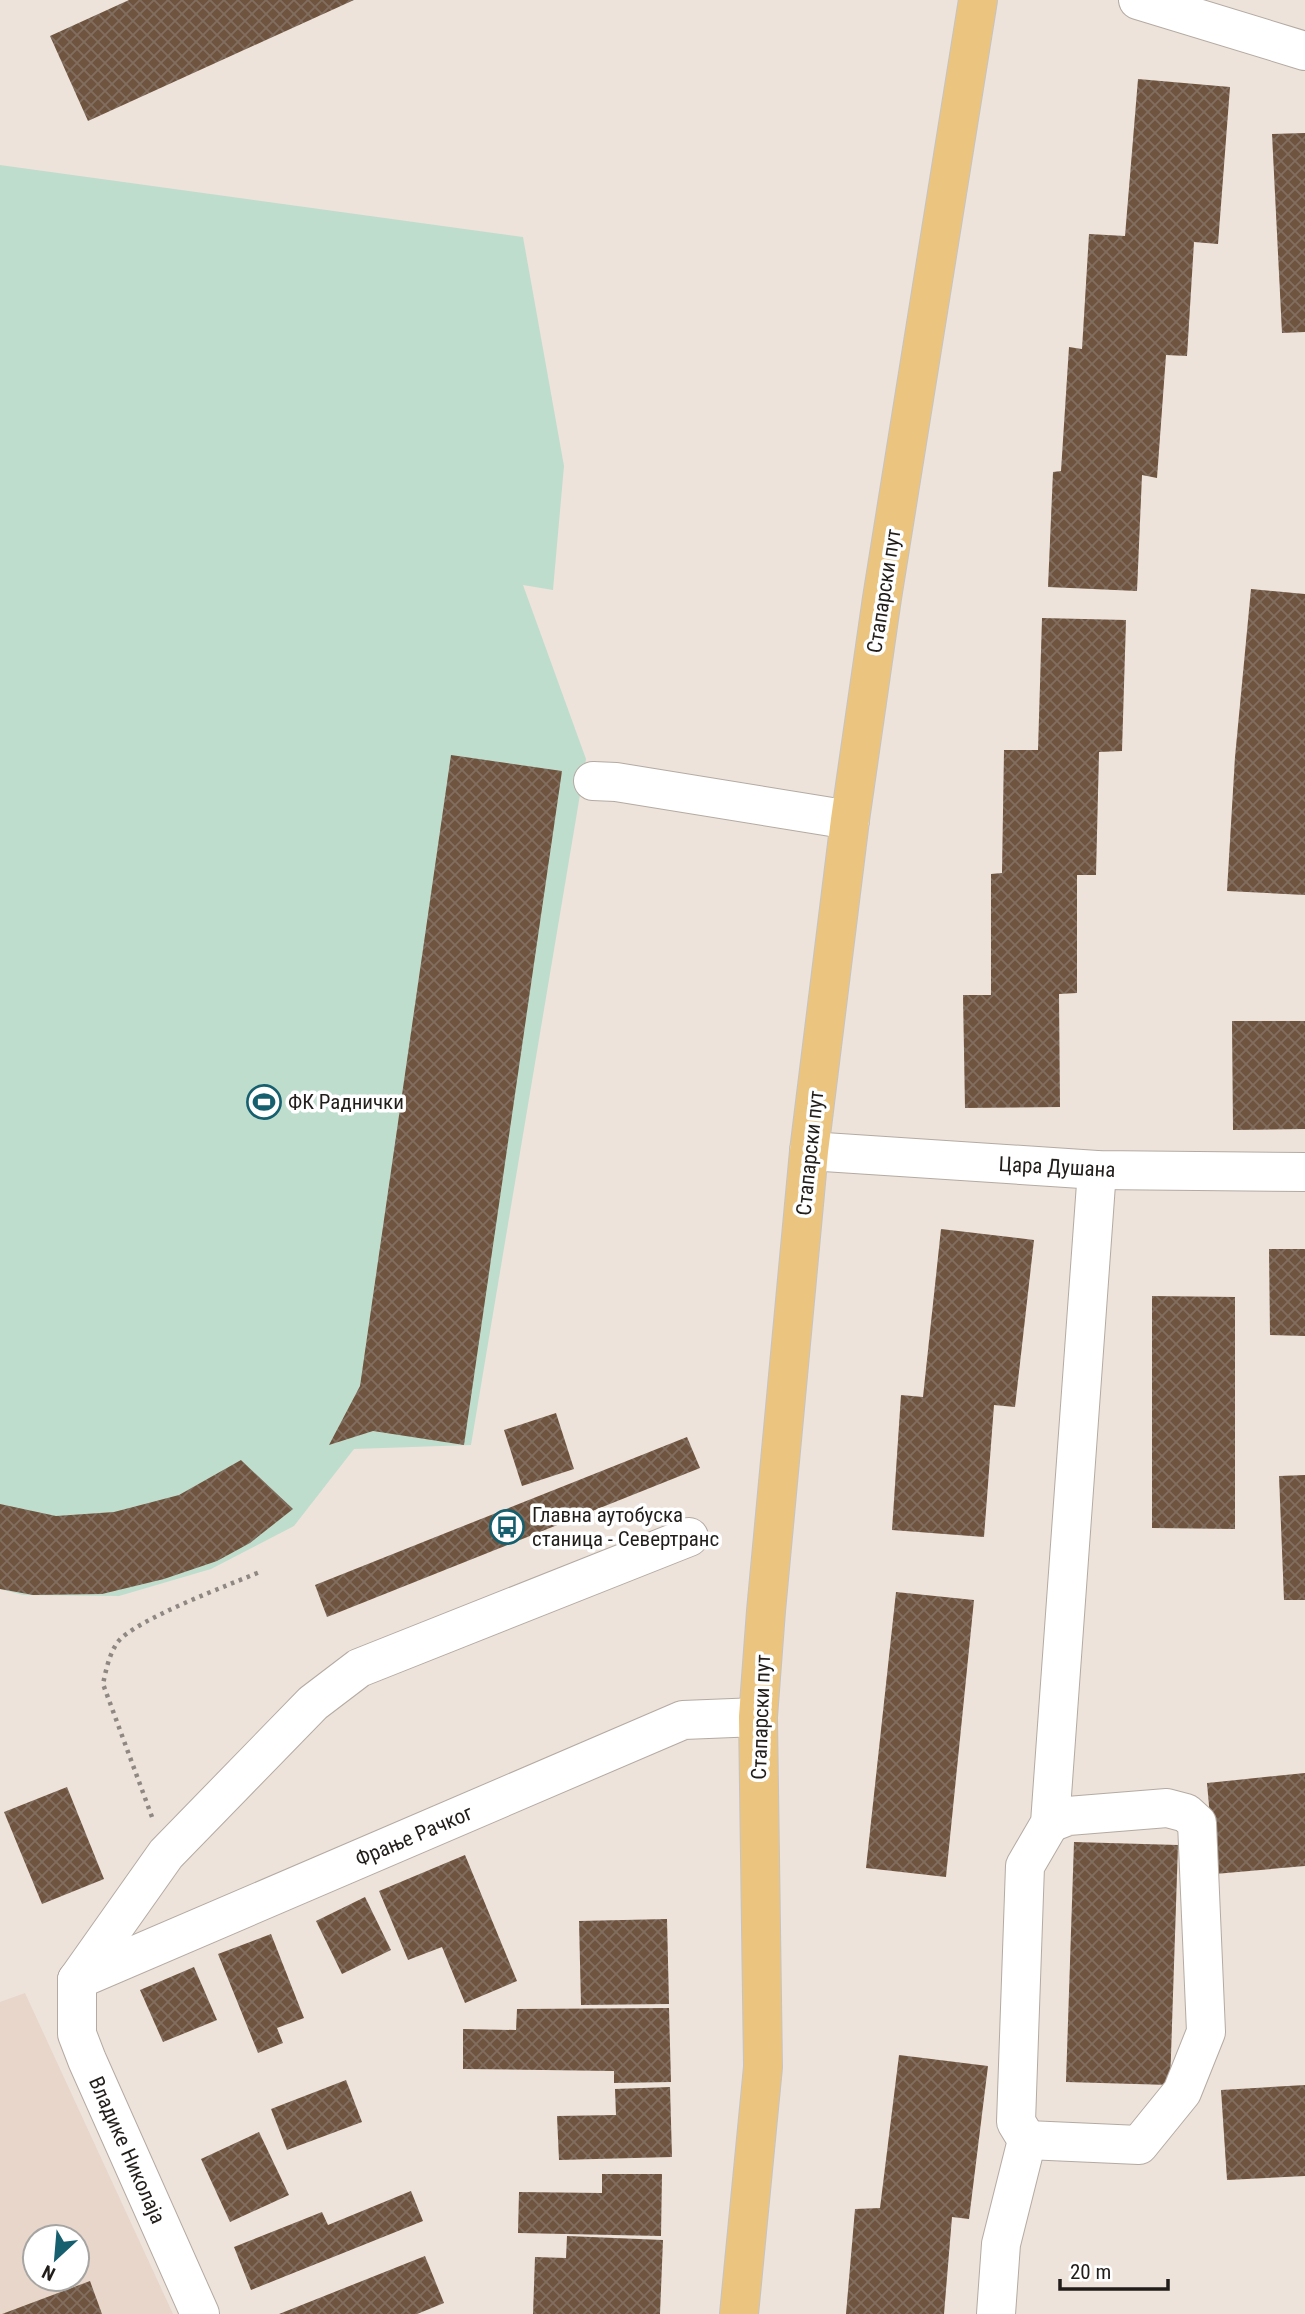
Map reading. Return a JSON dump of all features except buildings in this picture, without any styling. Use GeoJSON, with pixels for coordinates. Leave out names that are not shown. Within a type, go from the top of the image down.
{"type":"FeatureCollection","features":[{"type":"Feature","properties":{"kind":"main road","name":"Стапарски пут"},"geometry":{"type":"LineString","coordinates":[[739,2314],[763,2067],[758,1717],[809,1151],[850,820],[882,598],[978,0]]}},
{"type":"Feature","properties":{"kind":"street"},"geometry":{"type":"LineString","coordinates":[[1138,0],[1305,51]]}},
{"type":"Feature","properties":{"kind":"street"},"geometry":{"type":"LineString","coordinates":[[593,781],[616,782],[850,820]]}},
{"type":"Feature","properties":{"kind":"street","name":"Цара Душана"},"geometry":{"type":"LineString","coordinates":[[809,1151],[1097,1170],[1305,1172]]}},
{"type":"Feature","properties":{"kind":"street"},"geometry":{"type":"LineString","coordinates":[[996,2314],[1001,2244],[1027,2140],[1016,2122],[1024,1866],[1050,1823],[1097,1170]]}},
{"type":"Feature","properties":{"kind":"street"},"geometry":{"type":"LineString","coordinates":[[77,1980],[166,1854],[313,1703],[359,1668],[689,1537]]}},
{"type":"Feature","properties":{"kind":"street","name":"Фрање Рачког"},"geometry":{"type":"LineString","coordinates":[[77,1980],[683,1720],[758,1717]]}},
{"type":"Feature","properties":{"kind":"street"},"geometry":{"type":"LineString","coordinates":[[1027,2140],[1139,2145],[1182,2092],[1206,2032],[1197,1823],[1186,1813],[1167,1808],[1068,1816],[1050,1823]]}},
{"type":"Feature","properties":{"kind":"street","name":"Владике Николаја"},"geometry":{"type":"LineString","coordinates":[[77,1980],[77,2034],[200,2314]]}},
{"type":"Feature","properties":{"kind":"path"},"geometry":{"type":"LineString","coordinates":[[166,1854],[103,1684],[108,1663],[118,1641],[139,1624],[262,1571]]}},
{"type":"Feature","properties":{"kind":"shaded area"},"geometry":{"type":"Polygon","coordinates":[[[25,1993],[173,2314],[0,2314],[0,2002],[25,1993]]]}},
{"type":"Feature","properties":{"kind":"green space","name":"ФК Раднички"},"geometry":{"type":"Polygon","coordinates":[[[0,165],[523,237],[564,466],[553,590],[523,585],[586,759],[471,1445],[354,1449],[294,1526],[211,1569],[119,1596],[23,1595],[0,1589],[0,165]]]}},
{"type":"Feature","properties":{"kind":"place","name":"ФК Раднички"},"geometry":{"type":"Point","coordinates":[264,1102]}},
{"type":"Feature","properties":{"kind":"place","name":"Главна аутобуска станица - Севертранс"},"geometry":{"type":"Point","coordinates":[507,1527]}}]}
